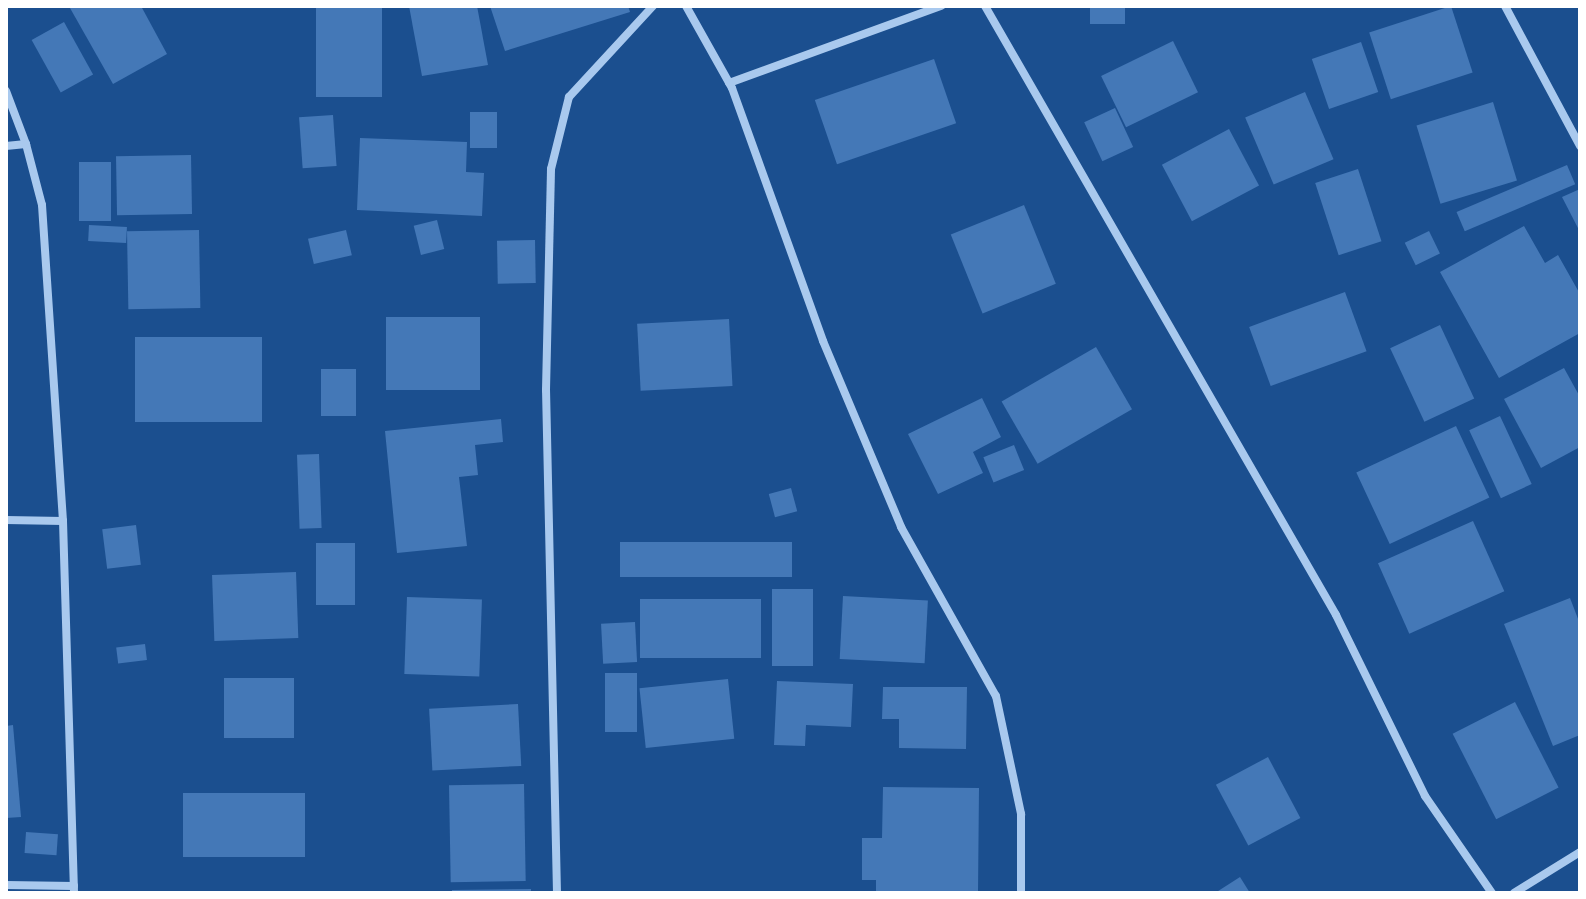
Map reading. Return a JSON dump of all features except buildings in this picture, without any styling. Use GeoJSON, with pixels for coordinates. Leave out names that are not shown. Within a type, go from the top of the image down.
{"type":"FeatureCollection","features":[{"type":"Feature","properties":{"kind":"street"},"geometry":{"type":"LineString","coordinates":[[557,893],[546,390],[551,169],[569,97],[653,6]]}},
{"type":"Feature","properties":{"kind":"street"},"geometry":{"type":"LineString","coordinates":[[686,6],[729,83],[895,513],[996,696],[1021,814],[1021,893]]}},
{"type":"Feature","properties":{"kind":"street"},"geometry":{"type":"LineString","coordinates":[[729,83],[941,6]]}},
{"type":"Feature","properties":{"kind":"street"},"geometry":{"type":"LineString","coordinates":[[985,6],[1336,615],[1425,796],[1492,893]]}},
{"type":"Feature","properties":{"kind":"street"},"geometry":{"type":"LineString","coordinates":[[1505,6],[1580,146]]}},
{"type":"Feature","properties":{"kind":"street"},"geometry":{"type":"LineString","coordinates":[[6,91],[26,144],[42,205],[63,521],[74,890],[6,885]]}},
{"type":"Feature","properties":{"kind":"street"},"geometry":{"type":"LineString","coordinates":[[6,146],[26,144]]}},
{"type":"Feature","properties":{"kind":"street"},"geometry":{"type":"LineString","coordinates":[[6,520],[63,521]]}},
{"type":"Feature","properties":{"kind":"street"},"geometry":{"type":"LineString","coordinates":[[1514,893],[1580,852]]}}]}
